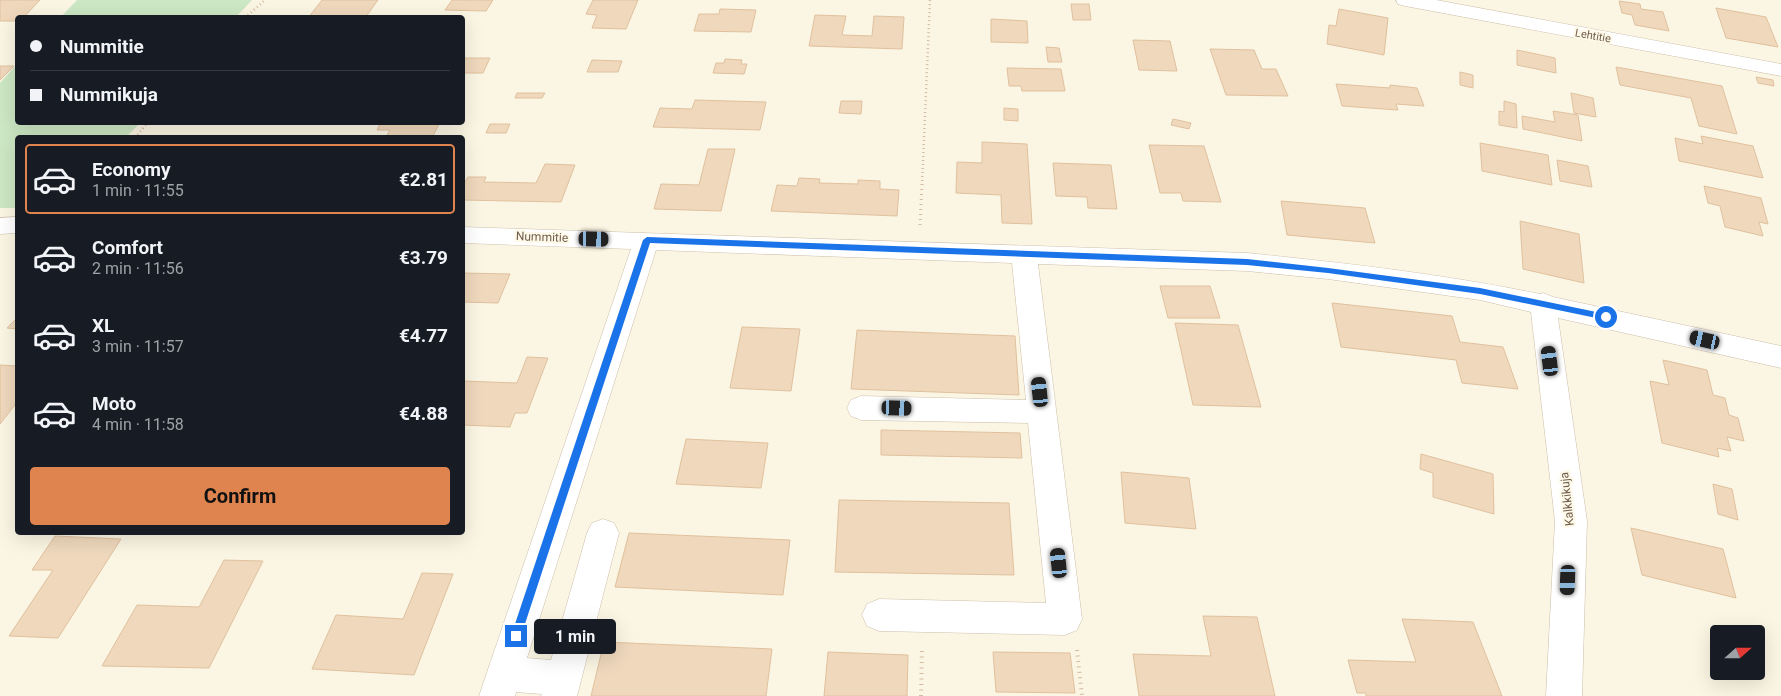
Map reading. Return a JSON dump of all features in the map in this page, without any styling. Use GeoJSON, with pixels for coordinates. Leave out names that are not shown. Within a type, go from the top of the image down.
{"type":"FeatureCollection","features":[{"type":"Feature","properties":{"kind":"street","name":"Lehtitie"},"geometry":{"type":"LineString","coordinates":[[1405,0],[1781,70]]}},
{"type":"Feature","properties":{"kind":"street"},"geometry":{"type":"LineString","coordinates":[[1516,0],[1516,22]]}},
{"type":"Feature","properties":{"kind":"street"},"geometry":{"type":"LineString","coordinates":[[0,226],[15,225]]}},
{"type":"Feature","properties":{"kind":"street","name":"Nummitie"},"geometry":{"type":"LineString","coordinates":[[465,235],[1247,262],[1328,270],[1480,291],[1543,303],[1781,357]]}},
{"type":"Feature","properties":{"kind":"street"},"geometry":{"type":"LineString","coordinates":[[603,533],[561,687],[500,685],[647,240]]}},
{"type":"Feature","properties":{"kind":"street"},"geometry":{"type":"LineString","coordinates":[[879,615],[1065,619],[1024,254]]}},
{"type":"Feature","properties":{"kind":"street","name":"Kalkkikuja"},"geometry":{"type":"LineString","coordinates":[[1543,303],[1571,522],[1564,696]]}},
{"type":"Feature","properties":{"kind":"street"},"geometry":{"type":"LineString","coordinates":[[861,408],[1042,412]]}},
{"type":"Feature","properties":{"kind":"path"},"geometry":{"type":"LineString","coordinates":[[249,15],[265,0]]}},
{"type":"Feature","properties":{"kind":"path"},"geometry":{"type":"LineString","coordinates":[[919,250],[930,0]]}},
{"type":"Feature","properties":{"kind":"path"},"geometry":{"type":"LineString","coordinates":[[137,135],[146,125]]}},
{"type":"Feature","properties":{"kind":"path"},"geometry":{"type":"LineString","coordinates":[[921,696],[922,615]]}},
{"type":"Feature","properties":{"kind":"path"},"geometry":{"type":"LineString","coordinates":[[1065,619],[1078,652],[1082,696]]}},
{"type":"Feature","properties":{"kind":"green space"},"geometry":{"type":"Polygon","coordinates":[[[77,0],[252,0],[238,15],[63,15],[77,0]]]}},
{"type":"Feature","properties":{"kind":"green space"},"geometry":{"type":"Polygon","coordinates":[[[15,66],[15,125],[138,125],[128,135],[15,135],[15,208],[0,208],[0,83],[15,66]]]}},
{"type":"Feature","properties":{"kind":"building"},"geometry":{"type":"Polygon","coordinates":[[[0,0],[40,0],[26,15],[15,15],[15,21],[0,21],[0,0]]]}},
{"type":"Feature","properties":{"kind":"building"},"geometry":{"type":"Polygon","coordinates":[[[322,0],[378,0],[367,15],[310,15],[322,0]]]}},
{"type":"Feature","properties":{"kind":"building"},"geometry":{"type":"Polygon","coordinates":[[[452,0],[493,0],[486,11],[445,10],[452,0]]]}},
{"type":"Feature","properties":{"kind":"building"},"geometry":{"type":"Polygon","coordinates":[[[593,0],[638,0],[626,29],[592,28],[597,15],[586,14],[593,0]]]}},
{"type":"Feature","properties":{"kind":"building"},"geometry":{"type":"Polygon","coordinates":[[[1619,1],[1640,4],[1641,9],[1663,12],[1669,31],[1635,25],[1632,15],[1622,13],[1619,1]]]}},
{"type":"Feature","properties":{"kind":"building"},"geometry":{"type":"Polygon","coordinates":[[[1071,4],[1089,4],[1091,20],[1073,20],[1071,4]]]}},
{"type":"Feature","properties":{"kind":"building"},"geometry":{"type":"Polygon","coordinates":[[[1716,8],[1766,17],[1778,47],[1726,38],[1716,8]]]}},
{"type":"Feature","properties":{"kind":"building"},"geometry":{"type":"Polygon","coordinates":[[[720,9],[756,10],[751,32],[694,31],[699,14],[719,14],[720,9]]]}},
{"type":"Feature","properties":{"kind":"building"},"geometry":{"type":"Polygon","coordinates":[[[1339,9],[1388,18],[1384,55],[1327,44],[1329,25],[1336,26],[1339,9]]]}},
{"type":"Feature","properties":{"kind":"building"},"geometry":{"type":"Polygon","coordinates":[[[815,15],[846,16],[842,35],[872,36],[874,16],[904,17],[902,49],[809,46],[815,15]]]}},
{"type":"Feature","properties":{"kind":"building"},"geometry":{"type":"Polygon","coordinates":[[[991,19],[1027,21],[1028,43],[991,42],[991,19]]]}},
{"type":"Feature","properties":{"kind":"building"},"geometry":{"type":"Polygon","coordinates":[[[1133,40],[1170,41],[1177,71],[1139,70],[1133,40]]]}},
{"type":"Feature","properties":{"kind":"building"},"geometry":{"type":"Polygon","coordinates":[[[1046,47],[1059,48],[1062,62],[1048,62],[1046,47]]]}},
{"type":"Feature","properties":{"kind":"building"},"geometry":{"type":"Polygon","coordinates":[[[1210,49],[1254,50],[1262,69],[1276,69],[1288,96],[1226,95],[1210,49]]]}},
{"type":"Feature","properties":{"kind":"building"},"geometry":{"type":"Polygon","coordinates":[[[1517,50],[1555,58],[1556,73],[1517,65],[1517,50]]]}},
{"type":"Feature","properties":{"kind":"building"},"geometry":{"type":"Polygon","coordinates":[[[465,58],[490,58],[483,73],[465,73],[465,58]]]}},
{"type":"Feature","properties":{"kind":"building"},"geometry":{"type":"Polygon","coordinates":[[[725,59],[742,60],[741,64],[747,64],[744,74],[713,73],[716,63],[724,63],[725,59]]]}},
{"type":"Feature","properties":{"kind":"building"},"geometry":{"type":"Polygon","coordinates":[[[592,60],[622,61],[618,72],[587,72],[592,60]]]}},
{"type":"Feature","properties":{"kind":"building"},"geometry":{"type":"Polygon","coordinates":[[[0,66],[14,66],[0,80],[0,66]]]}},
{"type":"Feature","properties":{"kind":"building"},"geometry":{"type":"Polygon","coordinates":[[[1616,67],[1722,86],[1737,134],[1699,126],[1691,98],[1620,85],[1616,67]]]}},
{"type":"Feature","properties":{"kind":"building"},"geometry":{"type":"Polygon","coordinates":[[[1007,68],[1061,69],[1065,91],[1022,91],[1021,86],[1009,86],[1007,68]]]}},
{"type":"Feature","properties":{"kind":"building"},"geometry":{"type":"Polygon","coordinates":[[[1460,72],[1473,75],[1473,88],[1460,85],[1460,72]]]}},
{"type":"Feature","properties":{"kind":"building"},"geometry":{"type":"Polygon","coordinates":[[[1756,77],[1773,80],[1774,86],[1758,83],[1756,77]]]}},
{"type":"Feature","properties":{"kind":"building"},"geometry":{"type":"Polygon","coordinates":[[[1336,84],[1390,88],[1390,85],[1417,88],[1424,106],[1396,104],[1398,110],[1342,106],[1336,84]]]}},
{"type":"Feature","properties":{"kind":"building"},"geometry":{"type":"Polygon","coordinates":[[[517,93],[545,93],[542,98],[515,98],[517,93]]]}},
{"type":"Feature","properties":{"kind":"building"},"geometry":{"type":"Polygon","coordinates":[[[1571,93],[1593,98],[1596,117],[1574,113],[1571,93]]]}},
{"type":"Feature","properties":{"kind":"building"},"geometry":{"type":"Polygon","coordinates":[[[695,100],[766,102],[760,130],[653,127],[660,108],[692,109],[695,100]]]}},
{"type":"Feature","properties":{"kind":"building"},"geometry":{"type":"Polygon","coordinates":[[[841,101],[862,101],[861,114],[839,113],[841,101]]]}},
{"type":"Feature","properties":{"kind":"building"},"geometry":{"type":"Polygon","coordinates":[[[1504,101],[1516,104],[1517,128],[1499,125],[1499,111],[1504,112],[1504,101]]]}},
{"type":"Feature","properties":{"kind":"building"},"geometry":{"type":"Polygon","coordinates":[[[1004,108],[1018,109],[1018,121],[1004,120],[1004,108]]]}},
{"type":"Feature","properties":{"kind":"building"},"geometry":{"type":"Polygon","coordinates":[[[1553,111],[1578,115],[1582,141],[1523,129],[1522,116],[1555,122],[1553,111]]]}},
{"type":"Feature","properties":{"kind":"building"},"geometry":{"type":"Polygon","coordinates":[[[1173,119],[1191,123],[1189,129],[1171,125],[1173,119]]]}},
{"type":"Feature","properties":{"kind":"building"},"geometry":{"type":"Polygon","coordinates":[[[490,124],[510,124],[506,133],[486,133],[490,124]]]}},
{"type":"Feature","properties":{"kind":"building"},"geometry":{"type":"Polygon","coordinates":[[[380,125],[438,125],[434,135],[387,135],[390,130],[377,130],[380,125]]]}},
{"type":"Feature","properties":{"kind":"building"},"geometry":{"type":"Polygon","coordinates":[[[1701,136],[1753,146],[1763,178],[1679,161],[1675,138],[1703,144],[1701,136]]]}},
{"type":"Feature","properties":{"kind":"building"},"geometry":{"type":"Polygon","coordinates":[[[982,142],[1027,144],[1032,224],[1002,223],[1001,195],[956,193],[957,162],[982,163],[982,142]]]}},
{"type":"Feature","properties":{"kind":"building"},"geometry":{"type":"Polygon","coordinates":[[[1480,143],[1548,155],[1552,185],[1482,171],[1480,143]]]}},
{"type":"Feature","properties":{"kind":"building"},"geometry":{"type":"Polygon","coordinates":[[[1149,145],[1204,146],[1221,202],[1183,201],[1181,193],[1160,193],[1149,145]]]}},
{"type":"Feature","properties":{"kind":"building"},"geometry":{"type":"Polygon","coordinates":[[[708,149],[735,149],[721,211],[654,209],[661,184],[699,185],[708,149]]]}},
{"type":"Feature","properties":{"kind":"building"},"geometry":{"type":"Polygon","coordinates":[[[1557,160],[1588,166],[1592,187],[1560,181],[1557,160]]]}},
{"type":"Feature","properties":{"kind":"building"},"geometry":{"type":"Polygon","coordinates":[[[1053,163],[1111,165],[1117,209],[1088,208],[1087,197],[1056,196],[1053,163]]]}},
{"type":"Feature","properties":{"kind":"building"},"geometry":{"type":"Polygon","coordinates":[[[545,164],[575,165],[561,202],[465,200],[465,182],[468,177],[486,177],[484,182],[536,183],[545,164]]]}},
{"type":"Feature","properties":{"kind":"building"},"geometry":{"type":"Polygon","coordinates":[[[799,178],[820,179],[819,183],[858,184],[858,180],[880,181],[880,189],[899,190],[897,216],[771,211],[777,185],[797,186],[799,178]]]}},
{"type":"Feature","properties":{"kind":"building"},"geometry":{"type":"Polygon","coordinates":[[[1704,186],[1761,198],[1768,224],[1759,222],[1763,236],[1725,227],[1720,206],[1708,203],[1704,186]]]}},
{"type":"Feature","properties":{"kind":"building"},"geometry":{"type":"Polygon","coordinates":[[[1281,201],[1365,208],[1375,243],[1287,235],[1281,201]]]}},
{"type":"Feature","properties":{"kind":"building"},"geometry":{"type":"Polygon","coordinates":[[[1520,221],[1579,234],[1584,283],[1523,269],[1520,221]]]}},
{"type":"Feature","properties":{"kind":"building"},"geometry":{"type":"Polygon","coordinates":[[[465,273],[510,274],[498,303],[465,302],[465,273]]]}},
{"type":"Feature","properties":{"kind":"building"},"geometry":{"type":"Polygon","coordinates":[[[1160,286],[1210,286],[1220,318],[1168,318],[1160,286]]]}},
{"type":"Feature","properties":{"kind":"building"},"geometry":{"type":"Polygon","coordinates":[[[1332,303],[1452,316],[1460,342],[1503,347],[1518,389],[1462,383],[1456,360],[1341,347],[1332,303]]]}},
{"type":"Feature","properties":{"kind":"building"},"geometry":{"type":"Polygon","coordinates":[[[15,320],[15,329],[7,328],[15,320]]]}},
{"type":"Feature","properties":{"kind":"building"},"geometry":{"type":"Polygon","coordinates":[[[1175,323],[1238,325],[1261,407],[1193,405],[1175,323]]]}},
{"type":"Feature","properties":{"kind":"building"},"geometry":{"type":"Polygon","coordinates":[[[742,327],[800,329],[791,391],[730,388],[742,327]]]}},
{"type":"Feature","properties":{"kind":"building"},"geometry":{"type":"Polygon","coordinates":[[[857,330],[1015,336],[1019,395],[851,389],[857,330]]]}},
{"type":"Feature","properties":{"kind":"building"},"geometry":{"type":"Polygon","coordinates":[[[527,357],[548,358],[527,413],[515,413],[510,427],[465,425],[465,381],[517,383],[527,357]]]}},
{"type":"Feature","properties":{"kind":"building"},"geometry":{"type":"Polygon","coordinates":[[[1663,360],[1707,370],[1713,395],[1725,398],[1729,415],[1738,418],[1744,441],[1727,437],[1731,451],[1717,448],[1719,457],[1662,443],[1650,381],[1669,385],[1663,360]]]}},
{"type":"Feature","properties":{"kind":"building"},"geometry":{"type":"Polygon","coordinates":[[[0,365],[15,366],[15,405],[0,424],[0,365]]]}},
{"type":"Feature","properties":{"kind":"building"},"geometry":{"type":"Polygon","coordinates":[[[881,430],[1020,433],[1022,458],[881,455],[881,430]]]}},
{"type":"Feature","properties":{"kind":"building"},"geometry":{"type":"Polygon","coordinates":[[[686,439],[768,443],[761,488],[676,484],[686,439]]]}},
{"type":"Feature","properties":{"kind":"building"},"geometry":{"type":"Polygon","coordinates":[[[1421,454],[1493,474],[1494,514],[1433,497],[1433,473],[1420,469],[1421,454]]]}},
{"type":"Feature","properties":{"kind":"building"},"geometry":{"type":"Polygon","coordinates":[[[1121,472],[1189,478],[1196,529],[1125,523],[1121,472]]]}},
{"type":"Feature","properties":{"kind":"building"},"geometry":{"type":"Polygon","coordinates":[[[1713,484],[1732,489],[1738,520],[1718,514],[1713,484]]]}},
{"type":"Feature","properties":{"kind":"building"},"geometry":{"type":"Polygon","coordinates":[[[839,500],[1009,503],[1014,575],[835,572],[839,500]]]}},
{"type":"Feature","properties":{"kind":"building"},"geometry":{"type":"Polygon","coordinates":[[[1631,528],[1723,549],[1736,598],[1642,575],[1631,528]]]}},
{"type":"Feature","properties":{"kind":"building"},"geometry":{"type":"Polygon","coordinates":[[[629,533],[790,540],[783,595],[615,587],[629,533]]]}},
{"type":"Feature","properties":{"kind":"building"},"geometry":{"type":"Polygon","coordinates":[[[55,536],[121,539],[58,638],[9,636],[53,570],[32,570],[55,536]]]}},
{"type":"Feature","properties":{"kind":"building"},"geometry":{"type":"Polygon","coordinates":[[[224,560],[263,561],[209,668],[102,666],[137,605],[199,607],[224,560]]]}},
{"type":"Feature","properties":{"kind":"building"},"geometry":{"type":"Polygon","coordinates":[[[422,573],[453,574],[414,675],[312,669],[336,615],[403,619],[422,573]]]}},
{"type":"Feature","properties":{"kind":"building"},"geometry":{"type":"Polygon","coordinates":[[[1203,616],[1257,617],[1275,696],[1139,696],[1133,654],[1211,656],[1203,616]]]}},
{"type":"Feature","properties":{"kind":"building"},"geometry":{"type":"Polygon","coordinates":[[[1402,619],[1473,622],[1502,696],[1366,696],[1366,693],[1357,693],[1348,660],[1416,662],[1402,619]]]}},
{"type":"Feature","properties":{"kind":"building"},"geometry":{"type":"Polygon","coordinates":[[[604,642],[772,649],[766,696],[591,696],[604,642]]]}},
{"type":"Feature","properties":{"kind":"building"},"geometry":{"type":"Polygon","coordinates":[[[828,652],[908,655],[907,696],[824,696],[828,652]]]}},
{"type":"Feature","properties":{"kind":"building"},"geometry":{"type":"Polygon","coordinates":[[[993,652],[1070,653],[1075,693],[996,692],[993,652]]]}},
{"type":"Feature","properties":{"kind":"route"},"geometry":{"type":"LineString","coordinates":[[516,636],[647,240],[1247,262],[1328,270],[1480,291],[1606,317]]}}]}
